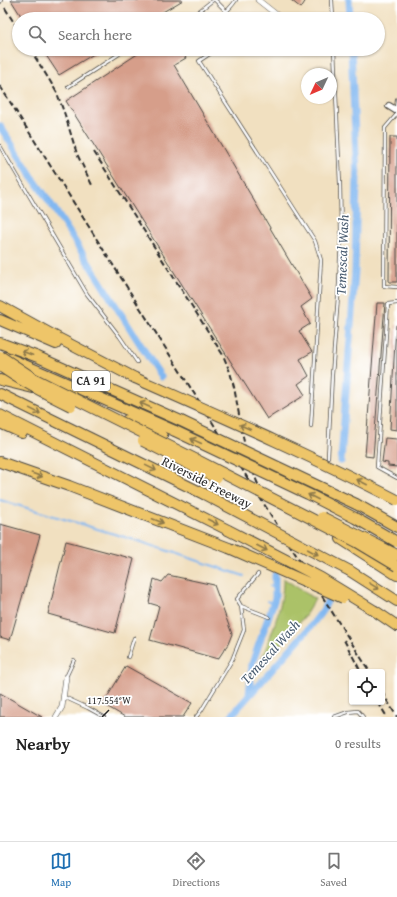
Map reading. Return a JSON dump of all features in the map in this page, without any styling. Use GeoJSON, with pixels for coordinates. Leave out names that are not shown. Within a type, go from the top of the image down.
{"type":"FeatureCollection","features":[{"type":"Feature","properties":{"kind":"highway"},"geometry":{"type":"LineString","coordinates":[[0,306],[136,378]]}},
{"type":"Feature","properties":{"kind":"highway"},"geometry":{"type":"LineString","coordinates":[[0,320],[136,378],[290,448],[397,500]]}},
{"type":"Feature","properties":{"kind":"highway","name":"CA 91"},"geometry":{"type":"LineString","coordinates":[[0,343],[38,357],[181,421],[356,504],[397,527]]}},
{"type":"Feature","properties":{"kind":"highway"},"geometry":{"type":"LineString","coordinates":[[0,355],[80,388],[175,431],[308,494],[397,542]]}},
{"type":"Feature","properties":{"kind":"highway"},"geometry":{"type":"LineString","coordinates":[[0,355],[39,382],[357,542],[397,566]]}},
{"type":"Feature","properties":{"kind":"highway"},"geometry":{"type":"LineString","coordinates":[[0,366],[16,370],[51,383],[341,539],[397,574]]}},
{"type":"Feature","properties":{"kind":"highway"},"geometry":{"type":"LineString","coordinates":[[0,366],[31,386],[309,524],[376,560],[397,574]]}},
{"type":"Feature","properties":{"kind":"highway"},"geometry":{"type":"LineString","coordinates":[[0,380],[54,395],[160,441],[397,554]]}},
{"type":"Feature","properties":{"kind":"highway","name":"Riverside Freeway"},"geometry":{"type":"LineString","coordinates":[[0,394],[204,494],[350,572],[397,601]]}},
{"type":"Feature","properties":{"kind":"highway"},"geometry":{"type":"LineString","coordinates":[[0,415],[321,578],[397,626]]}},
{"type":"Feature","properties":{"kind":"highway"},"geometry":{"type":"LineString","coordinates":[[0,423],[141,486]]}},
{"type":"Feature","properties":{"kind":"highway"},"geometry":{"type":"LineString","coordinates":[[0,462],[69,486],[229,548],[375,612]]}},
{"type":"Feature","properties":{"kind":"street"},"geometry":{"type":"LineString","coordinates":[[258,0],[273,12]]}},
{"type":"Feature","properties":{"kind":"street"},"geometry":{"type":"LineString","coordinates":[[389,106],[397,112]]}},
{"type":"Feature","properties":{"kind":"street"},"geometry":{"type":"LineString","coordinates":[[56,717],[62,707],[66,677]]}},
{"type":"Feature","properties":{"kind":"lane"},"geometry":{"type":"LineString","coordinates":[[198,12],[214,0],[226,12],[236,0]]}},
{"type":"Feature","properties":{"kind":"lane"},"geometry":{"type":"LineString","coordinates":[[332,0],[333,12]]}},
{"type":"Feature","properties":{"kind":"lane"},"geometry":{"type":"LineString","coordinates":[[68,88],[116,56]]}},
{"type":"Feature","properties":{"kind":"lane"},"geometry":{"type":"LineString","coordinates":[[206,56],[199,61],[315,242],[321,260],[311,426]]}},
{"type":"Feature","properties":{"kind":"lane"},"geometry":{"type":"LineString","coordinates":[[328,457],[339,284],[340,232],[340,184],[334,56]]}},
{"type":"Feature","properties":{"kind":"lane"},"geometry":{"type":"LineString","coordinates":[[397,99],[397,112],[385,128],[384,286],[397,287]]}},
{"type":"Feature","properties":{"kind":"lane"},"geometry":{"type":"LineString","coordinates":[[0,146],[87,294],[137,362]]}},
{"type":"Feature","properties":{"kind":"lane"},"geometry":{"type":"LineString","coordinates":[[397,303],[388,304],[377,467],[397,478]]}},
{"type":"Feature","properties":{"kind":"lane"},"geometry":{"type":"LineString","coordinates":[[196,717],[232,660],[244,630],[241,606],[237,599],[258,574]]}},
{"type":"Feature","properties":{"kind":"lane"},"geometry":{"type":"LineString","coordinates":[[241,606],[269,617]]}},
{"type":"Feature","properties":{"kind":"lane"},"geometry":{"type":"LineString","coordinates":[[128,658],[134,638]]}},
{"type":"Feature","properties":{"kind":"lane"},"geometry":{"type":"LineString","coordinates":[[66,677],[74,660]]}},
{"type":"Feature","properties":{"kind":"lane"},"geometry":{"type":"LineString","coordinates":[[63,697],[104,717]]}},
{"type":"Feature","properties":{"kind":"lane"},"geometry":{"type":"LineString","coordinates":[[334,717],[354,711],[358,711],[363,717]]}},
{"type":"Feature","properties":{"kind":"green space"},"geometry":{"type":"Polygon","coordinates":[[[283,578],[315,599],[304,617],[257,672],[278,614],[283,590],[283,578]]]}},
{"type":"Feature","properties":{"kind":"building"},"geometry":{"type":"Polygon","coordinates":[[[11,0],[183,0],[163,12],[19,12],[11,0]]]}},
{"type":"Feature","properties":{"kind":"building"},"geometry":{"type":"Polygon","coordinates":[[[291,0],[306,0],[301,8],[291,0]]]}},
{"type":"Feature","properties":{"kind":"building"},"geometry":{"type":"Polygon","coordinates":[[[47,56],[90,56],[59,75],[47,56]]]}},
{"type":"Feature","properties":{"kind":"building"},"geometry":{"type":"Polygon","coordinates":[[[134,56],[185,56],[186,58],[174,65],[312,299],[301,307],[310,324],[299,331],[312,352],[300,359],[309,376],[298,384],[305,395],[267,419],[66,101],[134,56]]]}},
{"type":"Feature","properties":{"kind":"building"},"geometry":{"type":"Polygon","coordinates":[[[390,137],[397,137],[397,282],[389,282],[390,137]]]}},
{"type":"Feature","properties":{"kind":"building"},"geometry":{"type":"Polygon","coordinates":[[[377,303],[385,303],[373,457],[365,456],[377,303]]]}},
{"type":"Feature","properties":{"kind":"building"},"geometry":{"type":"Polygon","coordinates":[[[397,325],[397,430],[390,429],[397,325]]]}},
{"type":"Feature","properties":{"kind":"building"},"geometry":{"type":"Polygon","coordinates":[[[385,438],[397,439],[397,467],[388,466],[388,463],[382,462],[385,438]]]}},
{"type":"Feature","properties":{"kind":"building"},"geometry":{"type":"Polygon","coordinates":[[[0,524],[40,535],[10,640],[0,637],[0,524]]]}},
{"type":"Feature","properties":{"kind":"building"},"geometry":{"type":"Polygon","coordinates":[[[66,541],[134,559],[115,633],[48,614],[66,541]]]}},
{"type":"Feature","properties":{"kind":"building"},"geometry":{"type":"Polygon","coordinates":[[[168,575],[214,585],[232,634],[228,644],[218,659],[150,640],[159,606],[149,603],[154,579],[162,582],[168,575]]]}},
{"type":"Feature","properties":{"kind":"building"},"geometry":{"type":"Polygon","coordinates":[[[126,666],[192,703],[183,717],[125,717],[103,704],[126,666]]]}},
{"type":"Feature","properties":{"kind":"building"},"geometry":{"type":"Polygon","coordinates":[[[0,693],[42,717],[0,717],[0,693]]]}},
{"type":"Feature","properties":{"kind":"waterway","name":"Temescal Wash"},"geometry":{"type":"LineString","coordinates":[[349,0],[350,12]]}},
{"type":"Feature","properties":{"kind":"waterway","name":"Temescal Wash"},"geometry":{"type":"LineString","coordinates":[[341,461],[355,271],[357,177],[351,56]]}},
{"type":"Feature","properties":{"kind":"waterway"},"geometry":{"type":"LineString","coordinates":[[0,126],[161,377]]}},
{"type":"Feature","properties":{"kind":"waterway"},"geometry":{"type":"LineString","coordinates":[[0,500],[138,541],[244,576]]}},
{"type":"Feature","properties":{"kind":"waterway"},"geometry":{"type":"LineString","coordinates":[[249,695],[252,664],[275,598],[275,575]]}},
{"type":"Feature","properties":{"kind":"waterway"},"geometry":{"type":"LineString","coordinates":[[270,586],[275,588]]}},
{"type":"Feature","properties":{"kind":"waterway"},"geometry":{"type":"LineString","coordinates":[[267,601],[273,604]]}},
{"type":"Feature","properties":{"kind":"waterway","name":"Temescal Wash"},"geometry":{"type":"LineString","coordinates":[[230,717],[311,626],[327,602]]}},
{"type":"Feature","properties":{"kind":"railway"},"geometry":{"type":"LineString","coordinates":[[5,8],[12,20]]}},
{"type":"Feature","properties":{"kind":"railway"},"geometry":{"type":"LineString","coordinates":[[34,56],[57,93],[77,154],[92,185]]}},
{"type":"Feature","properties":{"kind":"railway"},"geometry":{"type":"LineString","coordinates":[[0,86],[368,669]]}},
{"type":"Feature","properties":{"kind":"railway"},"geometry":{"type":"LineString","coordinates":[[94,152],[223,355],[234,387],[246,453],[262,492]]}},
{"type":"Feature","properties":{"kind":"railway"},"geometry":{"type":"LineString","coordinates":[[344,640],[359,669]]}},
{"type":"Feature","properties":{"kind":"railway"},"geometry":{"type":"LineString","coordinates":[[385,697],[397,717]]}},
{"type":"Feature","properties":{"kind":"railway"},"geometry":{"type":"LineString","coordinates":[[380,705],[387,717]]}}]}
